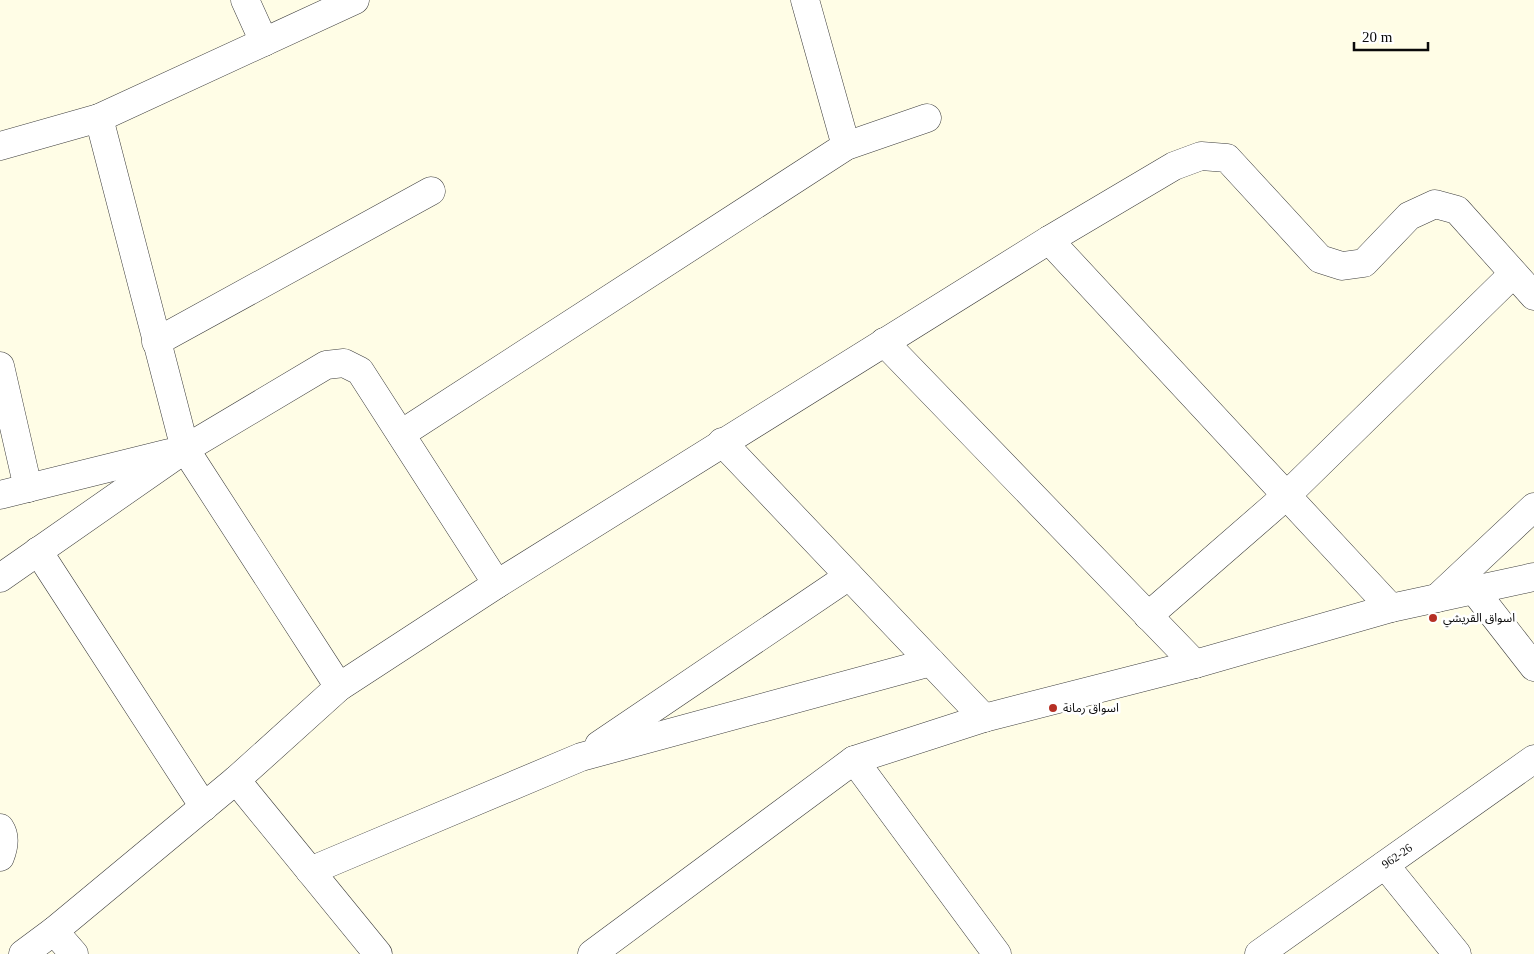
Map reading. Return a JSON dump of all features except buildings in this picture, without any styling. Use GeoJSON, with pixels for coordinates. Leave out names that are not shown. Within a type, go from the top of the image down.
{"type":"FeatureCollection","features":[{"type":"Feature","properties":{"kind":"street"},"geometry":{"type":"LineString","coordinates":[[246,0],[264,42]]}},
{"type":"Feature","properties":{"kind":"street"},"geometry":{"type":"LineString","coordinates":[[0,146],[99,118],[355,0]]}},
{"type":"Feature","properties":{"kind":"street"},"geometry":{"type":"LineString","coordinates":[[805,0],[846,146]]}},
{"type":"Feature","properties":{"kind":"street"},"geometry":{"type":"LineString","coordinates":[[99,118],[185,449],[339,687]]}},
{"type":"Feature","properties":{"kind":"street"},"geometry":{"type":"LineString","coordinates":[[401,434],[846,146],[927,118]]}},
{"type":"Feature","properties":{"kind":"street"},"geometry":{"type":"LineString","coordinates":[[23,954],[54,931],[204,808],[339,687],[497,584],[722,442],[1049,240],[1174,166],[1202,156],[1227,158],[1320,259],[1342,266],[1364,263],[1410,216],[1435,204],[1457,210],[1512,274],[1534,296]]}},
{"type":"Feature","properties":{"kind":"street"},"geometry":{"type":"LineString","coordinates":[[156,342],[431,191]]}},
{"type":"Feature","properties":{"kind":"street"},"geometry":{"type":"LineString","coordinates":[[1049,240],[1391,608]]}},
{"type":"Feature","properties":{"kind":"street"},"geometry":{"type":"LineString","coordinates":[[1148,616],[1286,496],[1512,274]]}},
{"type":"Feature","properties":{"kind":"street"},"geometry":{"type":"LineString","coordinates":[[884,342],[1194,664]]}},
{"type":"Feature","properties":{"kind":"street"},"geometry":{"type":"LineString","coordinates":[[0,578],[185,449],[326,365],[344,362],[360,371],[497,584]]}},
{"type":"Feature","properties":{"kind":"street"},"geometry":{"type":"LineString","coordinates":[[0,366],[28,488]]}},
{"type":"Feature","properties":{"kind":"street"},"geometry":{"type":"LineString","coordinates":[[722,442],[984,718]]}},
{"type":"Feature","properties":{"kind":"street"},"geometry":{"type":"LineString","coordinates":[[0,495],[185,449]]}},
{"type":"Feature","properties":{"kind":"street"},"geometry":{"type":"LineString","coordinates":[[1437,598],[1534,507]]}},
{"type":"Feature","properties":{"kind":"street"},"geometry":{"type":"LineString","coordinates":[[38,552],[204,808]]}},
{"type":"Feature","properties":{"kind":"street"},"geometry":{"type":"LineString","coordinates":[[581,757],[849,576]]}},
{"type":"Feature","properties":{"kind":"street"},"geometry":{"type":"LineString","coordinates":[[592,954],[854,760],[984,718],[1194,664],[1391,608],[1534,577]]}},
{"type":"Feature","properties":{"kind":"street"},"geometry":{"type":"LineString","coordinates":[[1474,590],[1534,667]]}},
{"type":"Feature","properties":{"kind":"street"},"geometry":{"type":"LineString","coordinates":[[310,871],[581,757],[931,662]]}},
{"type":"Feature","properties":{"kind":"street","name":"962-26"},"geometry":{"type":"LineString","coordinates":[[1259,954],[1534,759]]}},
{"type":"Feature","properties":{"kind":"street"},"geometry":{"type":"LineString","coordinates":[[854,760],[992,952]]}},
{"type":"Feature","properties":{"kind":"street"},"geometry":{"type":"LineString","coordinates":[[236,780],[378,954]]}},
{"type":"Feature","properties":{"kind":"street"},"geometry":{"type":"LineString","coordinates":[[0,828],[3,832],[4,846],[0,857]]}},
{"type":"Feature","properties":{"kind":"street"},"geometry":{"type":"LineString","coordinates":[[1384,865],[1456,954]]}},
{"type":"Feature","properties":{"kind":"street"},"geometry":{"type":"LineString","coordinates":[[54,931],[74,954]]}},
{"type":"Feature","properties":{"kind":"place","name":"اسواق القريشي"},"geometry":{"type":"Point","coordinates":[1433,618]}},
{"type":"Feature","properties":{"kind":"place","name":"اسواق رمانة"},"geometry":{"type":"Point","coordinates":[1053,708]}}]}
